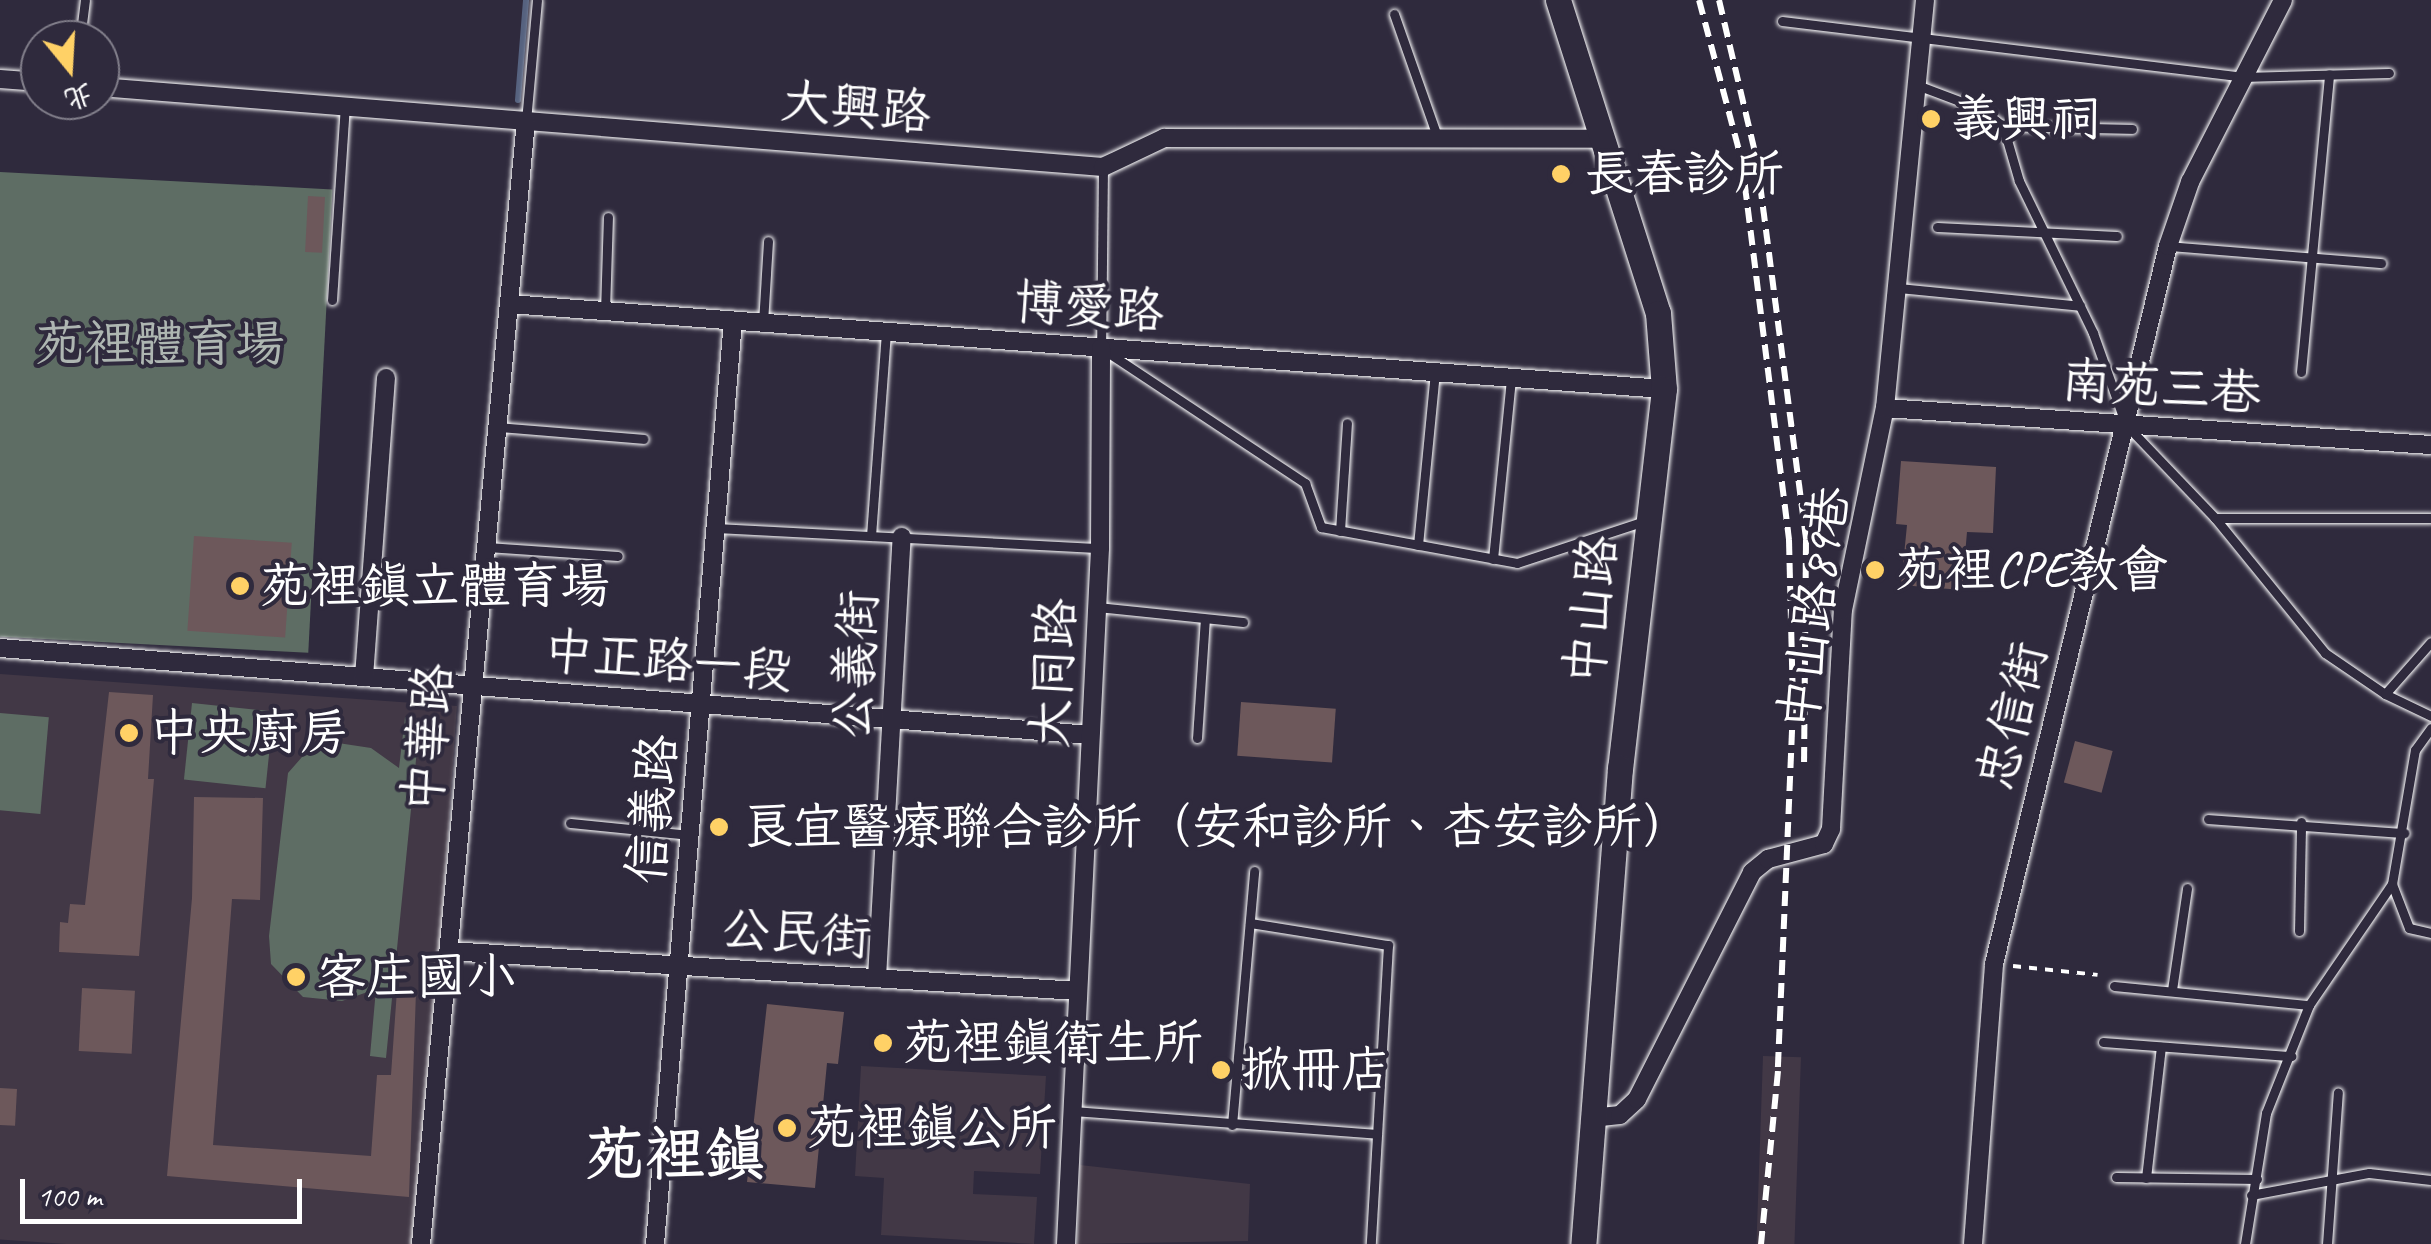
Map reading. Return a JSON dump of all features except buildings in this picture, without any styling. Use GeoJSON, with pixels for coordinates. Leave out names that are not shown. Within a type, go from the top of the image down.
{"type":"FeatureCollection","features":[{"type":"Feature","properties":{"kind":"street","name":"中山路"},"geometry":{"type":"LineString","coordinates":[[1558,0],[1658,313],[1664,389],[1645,522],[1583,1244]]}},
{"type":"Feature","properties":{"kind":"street","name":"中山路89巷"},"geometry":{"type":"LineString","coordinates":[[1591,1118],[1620,1115],[1638,1099],[1752,872],[1768,859],[1824,844],[1830,829],[1843,610],[1885,408],[1926,0]]}},
{"type":"Feature","properties":{"kind":"street","name":"忠信街"},"geometry":{"type":"LineString","coordinates":[[1973,1244],[1994,964],[2168,246],[2190,182],[2283,0]]}},
{"type":"Feature","properties":{"kind":"street","name":"大興路"},"geometry":{"type":"LineString","coordinates":[[120,89],[1103,167],[1164,138],[1602,140]]}},
{"type":"Feature","properties":{"kind":"street","name":"中華路"},"geometry":{"type":"LineString","coordinates":[[421,1244],[526,121]]}},
{"type":"Feature","properties":{"kind":"street","name":"博愛路"},"geometry":{"type":"LineString","coordinates":[[509,304],[1664,389]]}},
{"type":"Feature","properties":{"kind":"street","name":"信義路"},"geometry":{"type":"LineString","coordinates":[[655,1244],[733,321]]}},
{"type":"Feature","properties":{"kind":"street","name":"大同路"},"geometry":{"type":"LineString","coordinates":[[1066,1244],[1100,548],[1100,348]]}},
{"type":"Feature","properties":{"kind":"street"},"geometry":{"type":"LineString","coordinates":[[364,677],[386,378]]}},
{"type":"Feature","properties":{"kind":"street","name":"南苑三巷"},"geometry":{"type":"LineString","coordinates":[[1885,408],[2431,446]]}},
{"type":"Feature","properties":{"kind":"street","name":"公義街"},"geometry":{"type":"LineString","coordinates":[[877,978],[902,537]]}},
{"type":"Feature","properties":{"kind":"street","name":"中正路一段"},"geometry":{"type":"LineString","coordinates":[[0,648],[1090,735]]}},
{"type":"Feature","properties":{"kind":"street","name":"公民街"},"geometry":{"type":"LineString","coordinates":[[449,950],[1078,991]]}},
{"type":"Feature","properties":{"kind":"lane"},"geometry":{"type":"LineString","coordinates":[[526,121],[537,0]]}},
{"type":"Feature","properties":{"kind":"lane"},"geometry":{"type":"LineString","coordinates":[[1394,14],[1438,139]]}},
{"type":"Feature","properties":{"kind":"lane"},"geometry":{"type":"LineString","coordinates":[[1782,21],[1922,42],[2242,76],[2389,73]]}},
{"type":"Feature","properties":{"kind":"lane"},"geometry":{"type":"LineString","coordinates":[[2301,372],[2329,74]]}},
{"type":"Feature","properties":{"kind":"lane"},"geometry":{"type":"LineString","coordinates":[[1916,85],[1982,109],[2003,126],[2019,181],[2080,306],[2126,424],[2215,518],[2325,653],[2384,694],[2431,716]]}},
{"type":"Feature","properties":{"kind":"lane"},"geometry":{"type":"LineString","coordinates":[[332,300],[345,106]]}},
{"type":"Feature","properties":{"kind":"lane"},"geometry":{"type":"LineString","coordinates":[[2003,126],[2132,129]]}},
{"type":"Feature","properties":{"kind":"lane","name":"大同路"},"geometry":{"type":"LineString","coordinates":[[1100,348],[1103,167]]}},
{"type":"Feature","properties":{"kind":"lane"},"geometry":{"type":"LineString","coordinates":[[605,311],[608,217]]}},
{"type":"Feature","properties":{"kind":"lane"},"geometry":{"type":"LineString","coordinates":[[1937,227],[2116,236]]}},
{"type":"Feature","properties":{"kind":"lane"},"geometry":{"type":"LineString","coordinates":[[763,323],[768,240]]}},
{"type":"Feature","properties":{"kind":"lane"},"geometry":{"type":"LineString","coordinates":[[2168,246],[2314,254],[2382,263]]}},
{"type":"Feature","properties":{"kind":"lane"},"geometry":{"type":"LineString","coordinates":[[1898,288],[2080,306]]}},
{"type":"Feature","properties":{"kind":"lane"},"geometry":{"type":"LineString","coordinates":[[871,536],[886,332]]}},
{"type":"Feature","properties":{"kind":"lane"},"geometry":{"type":"LineString","coordinates":[[1100,348],[1305,484],[1321,527],[1517,563],[1645,522]]}},
{"type":"Feature","properties":{"kind":"lane"},"geometry":{"type":"LineString","coordinates":[[1418,545],[1435,372]]}},
{"type":"Feature","properties":{"kind":"lane"},"geometry":{"type":"LineString","coordinates":[[1492,559],[1511,378]]}},
{"type":"Feature","properties":{"kind":"lane"},"geometry":{"type":"LineString","coordinates":[[1340,531],[1348,423]]}},
{"type":"Feature","properties":{"kind":"lane"},"geometry":{"type":"LineString","coordinates":[[498,427],[644,438]]}},
{"type":"Feature","properties":{"kind":"lane"},"geometry":{"type":"LineString","coordinates":[[2215,518],[2431,518]]}},
{"type":"Feature","properties":{"kind":"lane"},"geometry":{"type":"LineString","coordinates":[[716,528],[1100,548]]}},
{"type":"Feature","properties":{"kind":"lane"},"geometry":{"type":"LineString","coordinates":[[486,547],[618,556]]}},
{"type":"Feature","properties":{"kind":"lane"},"geometry":{"type":"LineString","coordinates":[[1097,608],[1244,622]]}},
{"type":"Feature","properties":{"kind":"lane"},"geometry":{"type":"LineString","coordinates":[[1197,738],[1204,619]]}},
{"type":"Feature","properties":{"kind":"lane"},"geometry":{"type":"LineString","coordinates":[[2384,694],[2431,642]]}},
{"type":"Feature","properties":{"kind":"lane"},"geometry":{"type":"LineString","coordinates":[[2245,1244],[2266,1114],[2309,1005],[2392,884],[2405,833],[2414,750],[2431,728]]}},
{"type":"Feature","properties":{"kind":"lane"},"geometry":{"type":"LineString","coordinates":[[2208,819],[2302,822],[2405,833]]}},
{"type":"Feature","properties":{"kind":"lane"},"geometry":{"type":"LineString","coordinates":[[2299,932],[2302,822]]}},
{"type":"Feature","properties":{"kind":"lane"},"geometry":{"type":"LineString","coordinates":[[570,823],[690,835]]}},
{"type":"Feature","properties":{"kind":"lane"},"geometry":{"type":"LineString","coordinates":[[1232,1125],[1254,871]]}},
{"type":"Feature","properties":{"kind":"lane"},"geometry":{"type":"LineString","coordinates":[[2392,884],[2409,928],[2431,933]]}},
{"type":"Feature","properties":{"kind":"lane"},"geometry":{"type":"LineString","coordinates":[[2172,990],[2187,888]]}},
{"type":"Feature","properties":{"kind":"lane"},"geometry":{"type":"LineString","coordinates":[[1250,923],[1388,945],[1371,1244]]}},
{"type":"Feature","properties":{"kind":"lane"},"geometry":{"type":"LineString","coordinates":[[2114,986],[2309,1005]]}},
{"type":"Feature","properties":{"kind":"lane"},"geometry":{"type":"LineString","coordinates":[[2104,1042],[2292,1056]]}},
{"type":"Feature","properties":{"kind":"lane"},"geometry":{"type":"LineString","coordinates":[[2146,1178],[2161,1047]]}},
{"type":"Feature","properties":{"kind":"lane"},"geometry":{"type":"LineString","coordinates":[[2328,1244],[2329,1182],[2338,1092]]}},
{"type":"Feature","properties":{"kind":"lane"},"geometry":{"type":"LineString","coordinates":[[1073,1111],[1377,1134]]}},
{"type":"Feature","properties":{"kind":"lane"},"geometry":{"type":"LineString","coordinates":[[2252,1195],[2368,1173],[2431,1180]]}},
{"type":"Feature","properties":{"kind":"lane"},"geometry":{"type":"LineString","coordinates":[[2116,1177],[2258,1179]]}},
{"type":"Feature","properties":{"kind":"path"},"geometry":{"type":"LineString","coordinates":[[1994,964],[2098,976]]}},
{"type":"Feature","properties":{"kind":"shaded area","name":"客庄國小"},"geometry":{"type":"Polygon","coordinates":[[[0,674],[457,706],[419,1244],[66,1244],[0,1239],[0,674]]]}},
{"type":"Feature","properties":{"kind":"shaded area"},"geometry":{"type":"Polygon","coordinates":[[[1763,1056],[1801,1057],[1794,1244],[1756,1244],[1763,1056]]]}},
{"type":"Feature","properties":{"kind":"shaded area"},"geometry":{"type":"Polygon","coordinates":[[[861,1066],[1046,1076],[1040,1174],[974,1171],[973,1194],[1037,1197],[1034,1244],[881,1235],[884,1178],[855,1176],[861,1066]]]}},
{"type":"Feature","properties":{"kind":"shaded area"},"geometry":{"type":"Polygon","coordinates":[[[1080,1165],[1250,1184],[1248,1241],[1077,1244],[1080,1165]]]}},
{"type":"Feature","properties":{"kind":"green space","name":"苑裡體育場"},"geometry":{"type":"Polygon","coordinates":[[[0,172],[333,189],[308,653],[0,637],[0,172]]]}},
{"type":"Feature","properties":{"kind":"green space"},"geometry":{"type":"Polygon","coordinates":[[[192,703],[274,712],[266,788],[184,780],[192,703]]]}},
{"type":"Feature","properties":{"kind":"green space"},"geometry":{"type":"Polygon","coordinates":[[[0,713],[49,717],[40,814],[0,810],[0,713]]]}},
{"type":"Feature","properties":{"kind":"green space"},"geometry":{"type":"Polygon","coordinates":[[[405,717],[420,720],[386,1058],[370,1056],[376,989],[342,1001],[303,997],[271,964],[269,936],[288,773],[302,757],[338,743],[371,748],[399,768],[405,717]]]}},
{"type":"Feature","properties":{"kind":"waterway"},"geometry":{"type":"LineString","coordinates":[[518,100],[526,0]]}},
{"type":"Feature","properties":{"kind":"railway"},"geometry":{"type":"LineString","coordinates":[[1699,0],[1742,162],[1789,540],[1793,707],[1778,1071],[1761,1244]]}},
{"type":"Feature","properties":{"kind":"railway"},"geometry":{"type":"LineString","coordinates":[[1719,0],[1757,161],[1806,540],[1804,767]]}},
{"type":"Feature","properties":{"kind":"place","name":"義興祠"},"geometry":{"type":"Point","coordinates":[1931,119]}},
{"type":"Feature","properties":{"kind":"place","name":"長春診所"},"geometry":{"type":"Point","coordinates":[1561,174]}},
{"type":"Feature","properties":{"kind":"place","name":"苑裡CPE教會"},"geometry":{"type":"Point","coordinates":[1875,570]}},
{"type":"Feature","properties":{"kind":"place","name":"苑裡鎮立體育場"},"geometry":{"type":"Point","coordinates":[240,586]}},
{"type":"Feature","properties":{"kind":"place","name":"中央廚房"},"geometry":{"type":"Point","coordinates":[129,733]}},
{"type":"Feature","properties":{"kind":"place","name":"良宜醫療聯合診所（安和診所、杏安診所）"},"geometry":{"type":"Point","coordinates":[719,827]}},
{"type":"Feature","properties":{"kind":"place","name":"客庄國小"},"geometry":{"type":"Point","coordinates":[296,977]}},
{"type":"Feature","properties":{"kind":"place","name":"苑裡鎮衛生所"},"geometry":{"type":"Point","coordinates":[883,1043]}},
{"type":"Feature","properties":{"kind":"place","name":"掀冊店"},"geometry":{"type":"Point","coordinates":[1221,1070]}},
{"type":"Feature","properties":{"kind":"place","name":"苑裡鎮公所"},"geometry":{"type":"Point","coordinates":[787,1128]}},
{"type":"Feature","properties":{"kind":"district","name":"苑裡鎮"},"geometry":{"type":"Point","coordinates":[675,1154]}}]}
